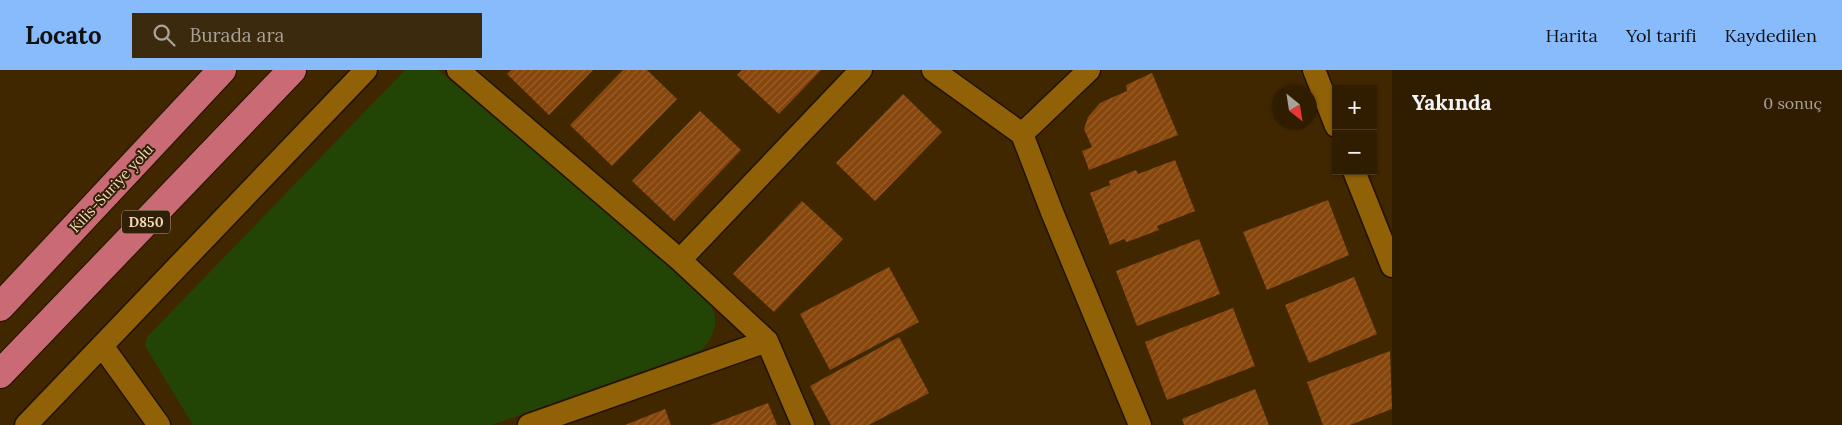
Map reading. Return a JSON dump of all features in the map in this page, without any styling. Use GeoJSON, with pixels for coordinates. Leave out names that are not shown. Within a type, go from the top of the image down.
{"type":"FeatureCollection","features":[{"type":"Feature","properties":{"kind":"highway","name":"Kilis-Suriye yolu"},"geometry":{"type":"LineString","coordinates":[[0,307],[222,70]]}},
{"type":"Feature","properties":{"kind":"highway","name":"D850"},"geometry":{"type":"LineString","coordinates":[[0,374],[292,70]]}},
{"type":"Feature","properties":{"kind":"street"},"geometry":{"type":"LineString","coordinates":[[26,425],[366,70]]}},
{"type":"Feature","properties":{"kind":"street"},"geometry":{"type":"LineString","coordinates":[[458,70],[680,260],[767,341],[802,425]]}},
{"type":"Feature","properties":{"kind":"street"},"geometry":{"type":"LineString","coordinates":[[680,260],[861,70]]}},
{"type":"Feature","properties":{"kind":"street"},"geometry":{"type":"LineString","coordinates":[[933,70],[1022,134],[1052,212],[1140,425]]}},
{"type":"Feature","properties":{"kind":"street"},"geometry":{"type":"LineString","coordinates":[[1022,134],[1089,70]]}},
{"type":"Feature","properties":{"kind":"street"},"geometry":{"type":"LineString","coordinates":[[1314,70],[1332,116]]}},
{"type":"Feature","properties":{"kind":"street"},"geometry":{"type":"LineString","coordinates":[[1356,175],[1392,266]]}},
{"type":"Feature","properties":{"kind":"street"},"geometry":{"type":"LineString","coordinates":[[529,425],[767,341]]}},
{"type":"Feature","properties":{"kind":"street"},"geometry":{"type":"LineString","coordinates":[[103,346],[159,425]]}},
{"type":"Feature","properties":{"kind":"green space"},"geometry":{"type":"Polygon","coordinates":[[[405,70],[438,70],[703,294],[715,315],[714,329],[708,342],[702,350],[492,425],[193,425],[145,346],[147,337],[405,70]]]}},
{"type":"Feature","properties":{"kind":"building"},"geometry":{"type":"Polygon","coordinates":[[[511,70],[593,70],[549,115],[507,74],[511,70]]]}},
{"type":"Feature","properties":{"kind":"building"},"geometry":{"type":"Polygon","coordinates":[[[623,70],[647,70],[677,99],[612,166],[570,125],[623,70]]]}},
{"type":"Feature","properties":{"kind":"building"},"geometry":{"type":"Polygon","coordinates":[[[742,70],[821,70],[779,114],[737,75],[742,70]]]}},
{"type":"Feature","properties":{"kind":"building"},"geometry":{"type":"Polygon","coordinates":[[[1152,73],[1178,135],[1089,170],[1082,151],[1092,147],[1084,129],[1088,117],[1100,103],[1127,91],[1126,85],[1152,73]]]}},
{"type":"Feature","properties":{"kind":"building"},"geometry":{"type":"Polygon","coordinates":[[[903,94],[942,132],[875,201],[836,163],[903,94]]]}},
{"type":"Feature","properties":{"kind":"building"},"geometry":{"type":"Polygon","coordinates":[[[700,111],[741,150],[674,221],[632,181],[700,111]]]}},
{"type":"Feature","properties":{"kind":"building"},"geometry":{"type":"Polygon","coordinates":[[[1175,160],[1195,211],[1157,226],[1159,230],[1127,242],[1124,239],[1110,245],[1090,193],[1110,185],[1109,181],[1136,170],[1138,174],[1175,160]]]}},
{"type":"Feature","properties":{"kind":"building"},"geometry":{"type":"Polygon","coordinates":[[[1328,200],[1349,255],[1267,290],[1243,232],[1328,200]]]}},
{"type":"Feature","properties":{"kind":"building"},"geometry":{"type":"Polygon","coordinates":[[[802,201],[843,239],[774,312],[733,274],[802,201]]]}},
{"type":"Feature","properties":{"kind":"building"},"geometry":{"type":"Polygon","coordinates":[[[1199,239],[1220,294],[1137,326],[1116,271],[1199,239]]]}},
{"type":"Feature","properties":{"kind":"building"},"geometry":{"type":"Polygon","coordinates":[[[889,267],[919,322],[830,370],[800,314],[889,267]]]}},
{"type":"Feature","properties":{"kind":"building"},"geometry":{"type":"Polygon","coordinates":[[[1354,277],[1377,334],[1309,363],[1285,305],[1354,277]]]}},
{"type":"Feature","properties":{"kind":"building"},"geometry":{"type":"Polygon","coordinates":[[[1233,308],[1255,366],[1167,400],[1145,342],[1233,308]]]}},
{"type":"Feature","properties":{"kind":"building"},"geometry":{"type":"Polygon","coordinates":[[[899,337],[929,393],[869,425],[831,425],[810,386],[899,337]]]}},
{"type":"Feature","properties":{"kind":"building"},"geometry":{"type":"Polygon","coordinates":[[[1390,351],[1392,409],[1350,425],[1323,425],[1307,382],[1390,351]]]}},
{"type":"Feature","properties":{"kind":"building"},"geometry":{"type":"Polygon","coordinates":[[[1255,389],[1269,425],[1184,425],[1182,419],[1255,389]]]}},
{"type":"Feature","properties":{"kind":"building"},"geometry":{"type":"Polygon","coordinates":[[[768,403],[777,425],[710,425],[768,403]]]}},
{"type":"Feature","properties":{"kind":"building"},"geometry":{"type":"Polygon","coordinates":[[[665,409],[671,425],[625,425],[665,409]]]}}]}
